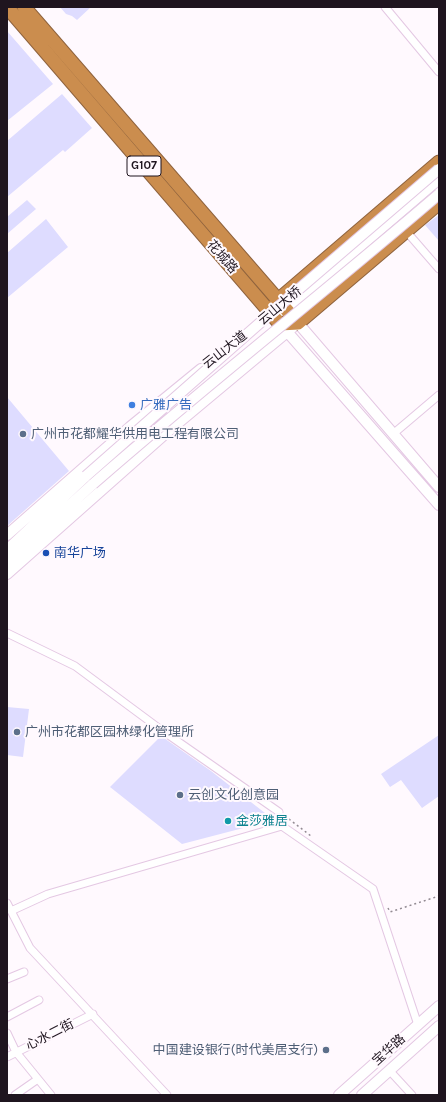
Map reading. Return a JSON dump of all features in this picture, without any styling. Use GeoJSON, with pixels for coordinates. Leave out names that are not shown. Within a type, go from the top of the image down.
{"type":"FeatureCollection","features":[{"type":"Feature","properties":{"kind":"highway","name":"花城路"},"geometry":{"type":"LineString","coordinates":[[7,7],[284,328]]}},
{"type":"Feature","properties":{"kind":"highway","name":"花城路"},"geometry":{"type":"LineString","coordinates":[[24,7],[298,323]]}},
{"type":"Feature","properties":{"kind":"highway","name":"云山大道"},"geometry":{"type":"LineString","coordinates":[[271,313],[439,162]]}},
{"type":"Feature","properties":{"kind":"highway"},"geometry":{"type":"LineString","coordinates":[[284,328],[298,323],[439,203]]}},
{"type":"Feature","properties":{"kind":"main road","name":"云山大桥"},"geometry":{"type":"LineString","coordinates":[[90,480],[278,307],[439,169]]}},
{"type":"Feature","properties":{"kind":"main road"},"geometry":{"type":"LineString","coordinates":[[350,278],[362,257],[393,222],[439,178]]}},
{"type":"Feature","properties":{"kind":"main road"},"geometry":{"type":"LineString","coordinates":[[281,305],[439,186]]}},
{"type":"Feature","properties":{"kind":"main road","name":"云山大桥"},"geometry":{"type":"LineString","coordinates":[[90,480],[299,313],[439,194]]}},
{"type":"Feature","properties":{"kind":"main road","name":"云山大道"},"geometry":{"type":"LineString","coordinates":[[7,574],[239,371],[284,328],[281,305]]}},
{"type":"Feature","properties":{"kind":"main road","name":"云山大道"},"geometry":{"type":"LineString","coordinates":[[7,535],[149,411],[271,313]]}},
{"type":"Feature","properties":{"kind":"main road","name":"花城路"},"geometry":{"type":"LineString","coordinates":[[298,323],[439,487]]}},
{"type":"Feature","properties":{"kind":"main road","name":"花城路"},"geometry":{"type":"LineString","coordinates":[[284,328],[439,505]]}},
{"type":"Feature","properties":{"kind":"main road"},"geometry":{"type":"LineString","coordinates":[[7,550],[90,480]]}},
{"type":"Feature","properties":{"kind":"main road"},"geometry":{"type":"LineString","coordinates":[[7,562],[90,480]]}},
{"type":"Feature","properties":{"kind":"main road","name":"宝华路"},"geometry":{"type":"LineString","coordinates":[[340,1095],[439,1006]]}},
{"type":"Feature","properties":{"kind":"main road","name":"宝华路"},"geometry":{"type":"LineString","coordinates":[[362,1095],[439,1026]]}},
{"type":"Feature","properties":{"kind":"street"},"geometry":{"type":"LineString","coordinates":[[385,7],[439,72]]}},
{"type":"Feature","properties":{"kind":"street"},"geometry":{"type":"LineString","coordinates":[[406,231],[439,269]]}},
{"type":"Feature","properties":{"kind":"street"},"geometry":{"type":"LineString","coordinates":[[393,434],[439,394]]}},
{"type":"Feature","properties":{"kind":"street"},"geometry":{"type":"LineString","coordinates":[[7,633],[75,666],[160,729],[279,812]]}},
{"type":"Feature","properties":{"kind":"street"},"geometry":{"type":"LineString","coordinates":[[11,911],[48,894],[282,826],[373,889],[418,1025]]}},
{"type":"Feature","properties":{"kind":"street"},"geometry":{"type":"LineString","coordinates":[[7,903],[30,948],[167,1095]]}},
{"type":"Feature","properties":{"kind":"street"},"geometry":{"type":"LineString","coordinates":[[7,979],[24,972]]}},
{"type":"Feature","properties":{"kind":"street"},"geometry":{"type":"LineString","coordinates":[[7,1017],[39,1000]]}},
{"type":"Feature","properties":{"kind":"street","name":"心水二街"},"geometry":{"type":"LineString","coordinates":[[7,1057],[93,1014]]}},
{"type":"Feature","properties":{"kind":"street"},"geometry":{"type":"LineString","coordinates":[[7,1033],[16,1052],[51,1095]]}},
{"type":"Feature","properties":{"kind":"street"},"geometry":{"type":"LineString","coordinates":[[389,1070],[412,1095]]}},
{"type":"Feature","properties":{"kind":"street"},"geometry":{"type":"LineString","coordinates":[[15,1095],[38,1079]]}},
{"type":"Feature","properties":{"kind":"building"},"geometry":{"type":"Polygon","coordinates":[[[60,7],[91,7],[77,20],[66,14],[60,7]]]}},
{"type":"Feature","properties":{"kind":"building"},"geometry":{"type":"Polygon","coordinates":[[[7,31],[53,84],[7,121],[7,31]]]}},
{"type":"Feature","properties":{"kind":"building"},"geometry":{"type":"Polygon","coordinates":[[[62,94],[92,128],[65,152],[63,150],[7,197],[7,141],[62,94]]]}},
{"type":"Feature","properties":{"kind":"building"},"geometry":{"type":"Polygon","coordinates":[[[27,200],[36,209],[7,234],[7,217],[27,200]]]}},
{"type":"Feature","properties":{"kind":"building"},"geometry":{"type":"Polygon","coordinates":[[[439,215],[439,241],[425,225],[439,215]]]}},
{"type":"Feature","properties":{"kind":"building"},"geometry":{"type":"Polygon","coordinates":[[[46,219],[68,247],[7,298],[7,253],[46,219]]]}},
{"type":"Feature","properties":{"kind":"building","name":"广州市花都耀华供用电工程有限公司"},"geometry":{"type":"Polygon","coordinates":[[[7,397],[69,471],[7,526],[7,397]]]}},
{"type":"Feature","properties":{"kind":"building","name":"广州市花都区园林绿化管理所"},"geometry":{"type":"Polygon","coordinates":[[[7,707],[29,709],[23,757],[7,755],[7,707]]]}},
{"type":"Feature","properties":{"kind":"building"},"geometry":{"type":"Polygon","coordinates":[[[439,735],[439,796],[422,808],[401,780],[390,787],[381,774],[439,735]]]}},
{"type":"Feature","properties":{"kind":"building","name":"云创文化创意园"},"geometry":{"type":"Polygon","coordinates":[[[161,736],[211,771],[274,820],[182,844],[110,787],[161,736]]]}},
{"type":"Feature","properties":{"kind":"place","name":"广雅广告"},"geometry":{"type":"Point","coordinates":[132,405]}},
{"type":"Feature","properties":{"kind":"place","name":"广州市花都耀华供用电工程有限公司"},"geometry":{"type":"Point","coordinates":[23,434]}},
{"type":"Feature","properties":{"kind":"place","name":"南华广场"},"geometry":{"type":"Point","coordinates":[46,553]}},
{"type":"Feature","properties":{"kind":"place","name":"广州市花都区园林绿化管理所"},"geometry":{"type":"Point","coordinates":[17,732]}},
{"type":"Feature","properties":{"kind":"place","name":"云创文化创意园"},"geometry":{"type":"Point","coordinates":[180,795]}},
{"type":"Feature","properties":{"kind":"place","name":"金莎雅居"},"geometry":{"type":"Point","coordinates":[228,821]}},
{"type":"Feature","properties":{"kind":"place","name":"中国建设银行(时代美居支行)"},"geometry":{"type":"Point","coordinates":[326,1050]}}]}
